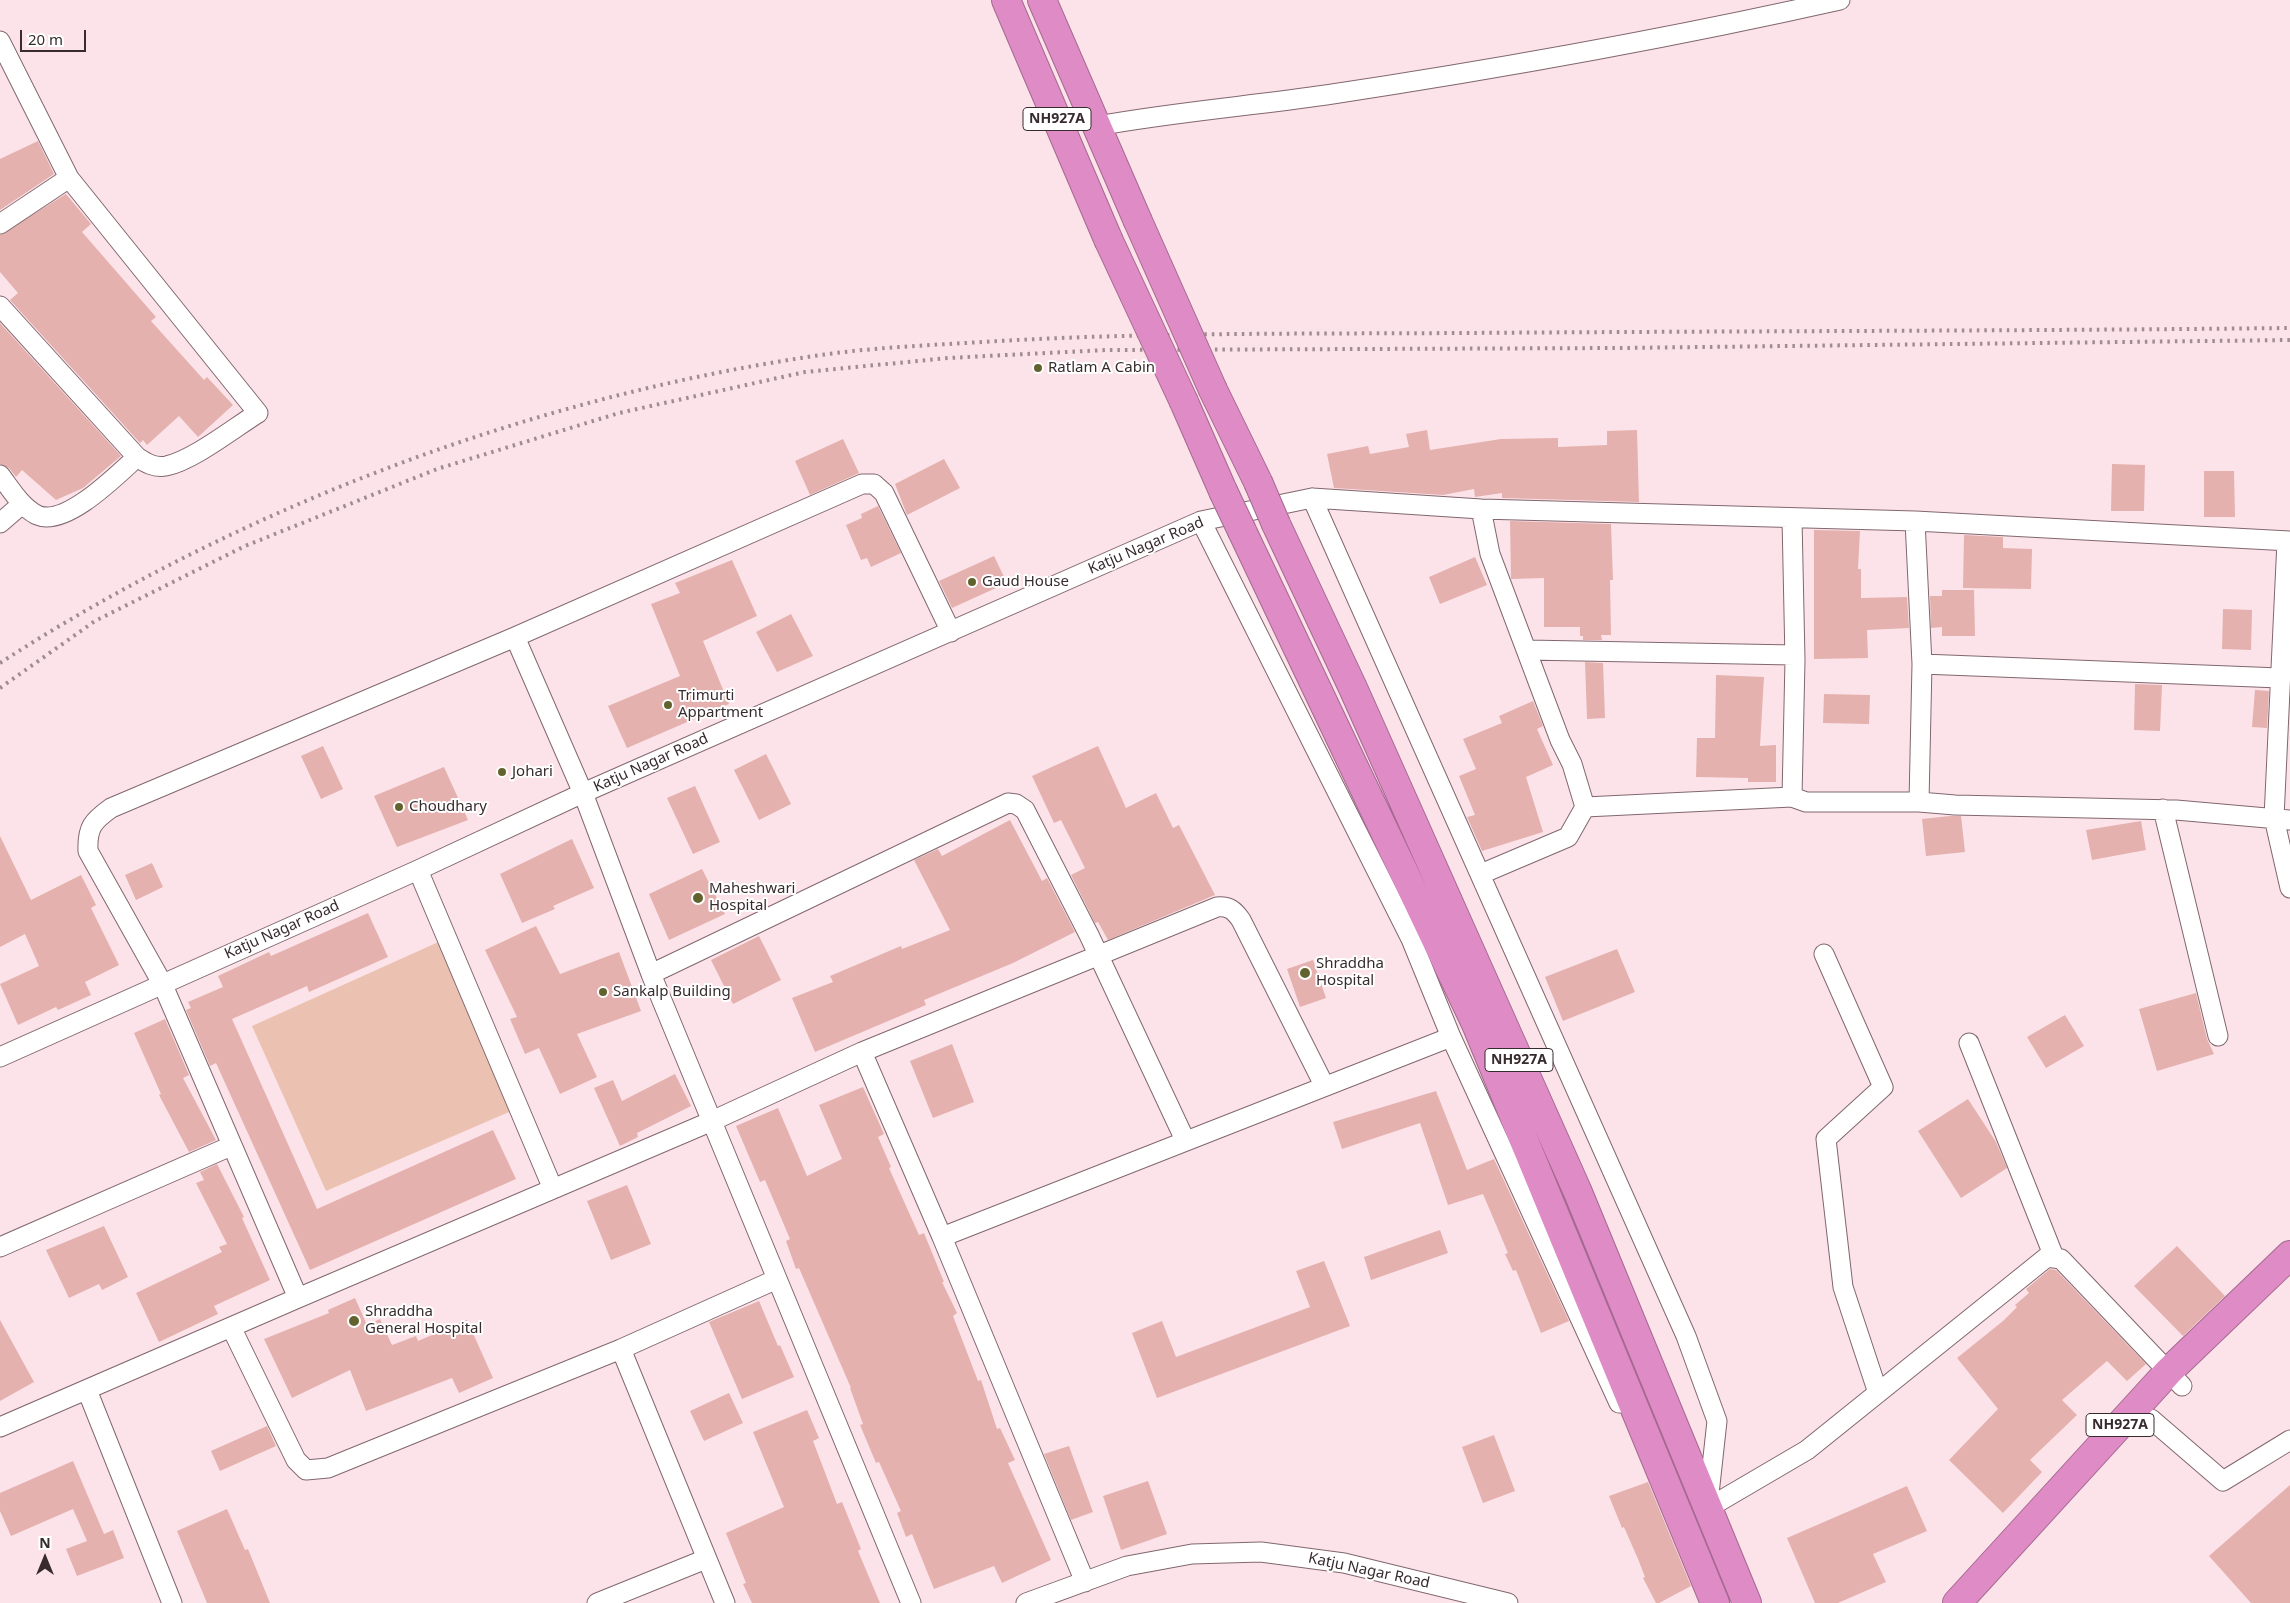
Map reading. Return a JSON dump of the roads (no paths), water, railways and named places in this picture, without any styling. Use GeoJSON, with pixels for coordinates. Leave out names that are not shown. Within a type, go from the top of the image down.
{"type":"FeatureCollection","features":[{"type":"Feature","properties":{"kind":"highway","name":"NH927A"},"geometry":{"type":"LineString","coordinates":[[1006,0],[1108,239],[1223,491],[1476,1024],[1715,1603]]}},
{"type":"Feature","properties":{"kind":"highway","name":"NH927A"},"geometry":{"type":"LineString","coordinates":[[1042,0],[1137,219],[1214,390],[1353,688],[1577,1190],[1747,1603]]}},
{"type":"Feature","properties":{"kind":"highway","name":"NH927A"},"geometry":{"type":"LineString","coordinates":[[1957,1603],[2176,1379],[2290,1254]]}},
{"type":"Feature","properties":{"kind":"highway","name":"NH927A"},"geometry":{"type":"LineString","coordinates":[[1978,1603],[2151,1419],[2176,1379],[2290,1280]]}},
{"type":"Feature","properties":{"kind":"street"},"geometry":{"type":"LineString","coordinates":[[1097,126],[1164,114],[1325,95],[1790,12],[1840,0]]}},
{"type":"Feature","properties":{"kind":"street"},"geometry":{"type":"LineString","coordinates":[[0,41],[69,178],[258,413],[187,458],[165,466],[151,466],[137,457],[0,306]]}},
{"type":"Feature","properties":{"kind":"street"},"geometry":{"type":"LineString","coordinates":[[0,224],[69,178]]}},
{"type":"Feature","properties":{"kind":"street"},"geometry":{"type":"LineString","coordinates":[[0,475],[22,504],[37,515],[49,517],[60,514],[91,498],[137,457]]}},
{"type":"Feature","properties":{"kind":"street"},"geometry":{"type":"LineString","coordinates":[[298,1298],[162,983],[88,851],[87,836],[94,820],[112,808],[515,638],[862,484],[874,484],[884,493],[951,632]]}},
{"type":"Feature","properties":{"kind":"street"},"geometry":{"type":"LineString","coordinates":[[1312,498],[1686,1336],[1717,1421],[1708,1508]]}},
{"type":"Feature","properties":{"kind":"street","name":"Katju Nagar Road"},"geometry":{"type":"LineString","coordinates":[[2,1052],[418,870],[583,793],[1201,521],[1312,498],[1481,509],[1916,521],[2288,541]]}},
{"type":"Feature","properties":{"kind":"street"},"geometry":{"type":"LineString","coordinates":[[0,523],[22,504]]}},
{"type":"Feature","properties":{"kind":"street"},"geometry":{"type":"LineString","coordinates":[[1481,509],[1490,554],[1560,740],[1572,764],[1585,807],[1568,836],[1481,874]]}},
{"type":"Feature","properties":{"kind":"street"},"geometry":{"type":"LineString","coordinates":[[1792,518],[1794,655],[1792,797]]}},
{"type":"Feature","properties":{"kind":"street"},"geometry":{"type":"LineString","coordinates":[[1201,521],[1411,939],[1451,1037],[1628,1424],[1679,1513]]}},
{"type":"Feature","properties":{"kind":"street"},"geometry":{"type":"LineString","coordinates":[[1916,521],[1922,664],[1918,802]]}},
{"type":"Feature","properties":{"kind":"street"},"geometry":{"type":"LineString","coordinates":[[2288,541],[2280,678],[2282,819],[2290,888]]}},
{"type":"Feature","properties":{"kind":"street"},"geometry":{"type":"LineString","coordinates":[[515,638],[583,793],[651,974],[911,1603]]}},
{"type":"Feature","properties":{"kind":"street"},"geometry":{"type":"LineString","coordinates":[[1527,650],[1794,655]]}},
{"type":"Feature","properties":{"kind":"street"},"geometry":{"type":"LineString","coordinates":[[1922,664],[2280,678]]}},
{"type":"Feature","properties":{"kind":"street"},"geometry":{"type":"LineString","coordinates":[[1585,807],[1792,797],[1806,802],[1918,802],[1955,805],[2163,809],[2282,819]]}},
{"type":"Feature","properties":{"kind":"street"},"geometry":{"type":"LineString","coordinates":[[651,974],[1008,803],[1016,804],[1024,810],[1098,954],[1185,1140]]}},
{"type":"Feature","properties":{"kind":"street"},"geometry":{"type":"LineString","coordinates":[[2163,809],[2218,1036]]}},
{"type":"Feature","properties":{"kind":"street"},"geometry":{"type":"LineString","coordinates":[[418,870],[553,1189]]}},
{"type":"Feature","properties":{"kind":"street"},"geometry":{"type":"LineString","coordinates":[[0,1427],[712,1121],[862,1052],[1216,907],[1228,907],[1236,912],[1241,920],[1324,1085]]}},
{"type":"Feature","properties":{"kind":"street"},"geometry":{"type":"LineString","coordinates":[[1824,954],[1883,1087],[1826,1139],[1843,1287],[1878,1393]]}},
{"type":"Feature","properties":{"kind":"street"},"geometry":{"type":"LineString","coordinates":[[942,1237],[1324,1085],[1451,1037]]}},
{"type":"Feature","properties":{"kind":"street"},"geometry":{"type":"LineString","coordinates":[[1969,1043],[2054,1257]]}},
{"type":"Feature","properties":{"kind":"street"},"geometry":{"type":"LineString","coordinates":[[862,1052],[942,1237],[1085,1582]]}},
{"type":"Feature","properties":{"kind":"street"},"geometry":{"type":"LineString","coordinates":[[0,1247],[231,1146]]}},
{"type":"Feature","properties":{"kind":"street"},"geometry":{"type":"LineString","coordinates":[[1708,1508],[1806,1450],[2047,1257],[2061,1259],[2176,1379]]}},
{"type":"Feature","properties":{"kind":"street"},"geometry":{"type":"LineString","coordinates":[[231,1327],[296,1460],[306,1470],[328,1468],[621,1349],[777,1279]]}},
{"type":"Feature","properties":{"kind":"street"},"geometry":{"type":"LineString","coordinates":[[621,1349],[725,1603]]}},
{"type":"Feature","properties":{"kind":"street"},"geometry":{"type":"LineString","coordinates":[[87,1390],[172,1603]]}},
{"type":"Feature","properties":{"kind":"street"},"geometry":{"type":"LineString","coordinates":[[2151,1419],[2223,1481],[2290,1440]]}},
{"type":"Feature","properties":{"kind":"street","name":"Katju Nagar Road"},"geometry":{"type":"LineString","coordinates":[[1026,1603],[1127,1566],[1192,1554],[1262,1552],[1344,1563],[1508,1603]]}},
{"type":"Feature","properties":{"kind":"street"},"geometry":{"type":"LineString","coordinates":[[597,1603],[706,1559]]}},
{"type":"Feature","properties":{"kind":"railway"},"geometry":{"type":"LineString","coordinates":[[0,663],[91,608],[185,557],[284,511],[384,469],[487,433],[591,402],[696,377],[821,355],[925,345],[1152,335],[2290,328]]}},
{"type":"Feature","properties":{"kind":"railway"},"geometry":{"type":"LineString","coordinates":[[0,688],[95,621],[245,546],[437,469],[619,413],[805,372],[948,358],[1105,350],[1620,348],[2290,340]]}},
{"type":"Feature","properties":{"kind":"place","name":"Ratlam A Cabin"},"geometry":{"type":"Point","coordinates":[1038,368]}},
{"type":"Feature","properties":{"kind":"place","name":"Gaud House"},"geometry":{"type":"Point","coordinates":[972,582]}},
{"type":"Feature","properties":{"kind":"place","name":"Trimurti Appartment"},"geometry":{"type":"Point","coordinates":[668,705]}},
{"type":"Feature","properties":{"kind":"place","name":"Johari"},"geometry":{"type":"Point","coordinates":[502,772]}},
{"type":"Feature","properties":{"kind":"place","name":"Choudhary"},"geometry":{"type":"Point","coordinates":[399,807]}},
{"type":"Feature","properties":{"kind":"place","name":"Maheshwari Hospital"},"geometry":{"type":"Point","coordinates":[698,898]}},
{"type":"Feature","properties":{"kind":"place","name":"Shraddha Hospital"},"geometry":{"type":"Point","coordinates":[1305,973]}},
{"type":"Feature","properties":{"kind":"place","name":"Sankalp Building"},"geometry":{"type":"Point","coordinates":[603,992]}},
{"type":"Feature","properties":{"kind":"place","name":"Shraddha General Hospital"},"geometry":{"type":"Point","coordinates":[354,1321]}}]}
